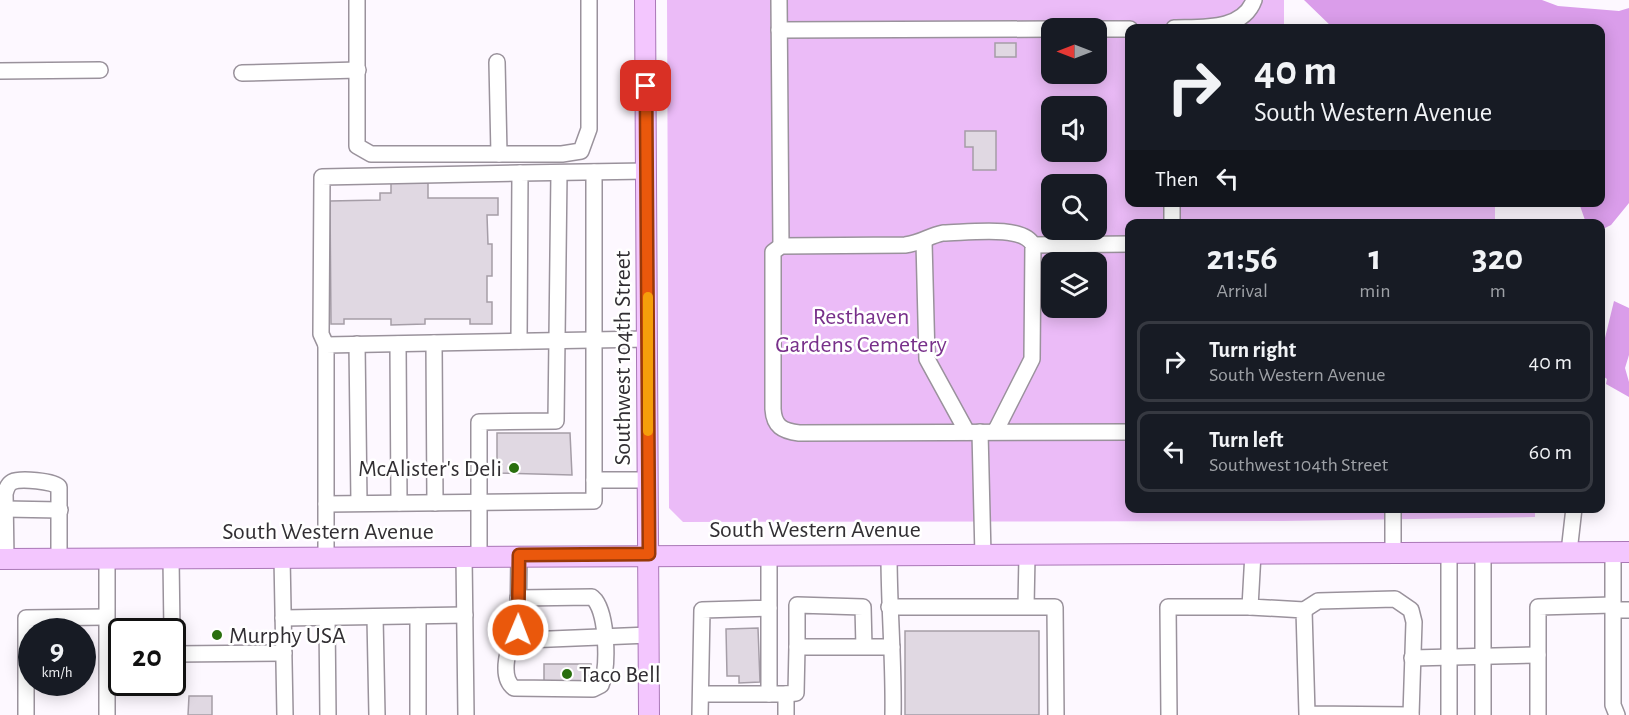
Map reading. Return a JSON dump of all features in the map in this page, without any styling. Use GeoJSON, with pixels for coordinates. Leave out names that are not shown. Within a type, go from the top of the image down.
{"type":"FeatureCollection","features":[{"type":"Feature","properties":{"kind":"main road","name":"Southwest 104th Street"},"geometry":{"type":"LineString","coordinates":[[645,0],[649,715]]}},
{"type":"Feature","properties":{"kind":"main road","name":"South Western Avenue"},"geometry":{"type":"LineString","coordinates":[[3,559],[649,554],[1027,556],[1621,552]]}},
{"type":"Feature","properties":{"kind":"street"},"geometry":{"type":"LineString","coordinates":[[357,0],[357,146],[371,154],[562,154],[581,151],[590,129],[589,0]]}},
{"type":"Feature","properties":{"kind":"street"},"geometry":{"type":"LineString","coordinates":[[780,0],[781,246]]}},
{"type":"Feature","properties":{"kind":"street"},"geometry":{"type":"LineString","coordinates":[[1226,24],[1248,11],[1254,0]]}},
{"type":"Feature","properties":{"kind":"street"},"geometry":{"type":"LineString","coordinates":[[779,30],[1041,29]]}},
{"type":"Feature","properties":{"kind":"street"},"geometry":{"type":"LineString","coordinates":[[1107,29],[1125,29]]}},
{"type":"Feature","properties":{"kind":"street"},"geometry":{"type":"LineString","coordinates":[[497,62],[498,154]]}},
{"type":"Feature","properties":{"kind":"street"},"geometry":{"type":"LineString","coordinates":[[0,71],[100,70]]}},
{"type":"Feature","properties":{"kind":"street"},"geometry":{"type":"LineString","coordinates":[[242,73],[358,70]]}},
{"type":"Feature","properties":{"kind":"street"},"geometry":{"type":"LineString","coordinates":[[326,556],[326,345],[321,334],[322,177],[647,171]]}},
{"type":"Feature","properties":{"kind":"street"},"geometry":{"type":"LineString","coordinates":[[326,504],[594,501],[594,172]]}},
{"type":"Feature","properties":{"kind":"street"},"geometry":{"type":"LineString","coordinates":[[519,341],[520,173]]}},
{"type":"Feature","properties":{"kind":"street"},"geometry":{"type":"LineString","coordinates":[[466,715],[465,615],[480,502],[479,422],[556,421],[555,341],[560,173]]}},
{"type":"Feature","properties":{"kind":"street"},"geometry":{"type":"LineString","coordinates":[[982,556],[981,432],[1032,359],[1033,244],[1030,238],[1017,232],[943,233],[934,235],[924,242],[905,245],[781,246],[773,252],[773,409],[776,423],[780,428],[799,433],[981,432],[1125,432]]}},
{"type":"Feature","properties":{"kind":"street"},"geometry":{"type":"LineString","coordinates":[[924,242],[927,359],[981,432]]}},
{"type":"Feature","properties":{"kind":"street"},"geometry":{"type":"LineString","coordinates":[[1033,244],[1125,244]]}},
{"type":"Feature","properties":{"kind":"street"},"geometry":{"type":"LineString","coordinates":[[326,345],[648,339]]}},
{"type":"Feature","properties":{"kind":"street"},"geometry":{"type":"LineString","coordinates":[[434,343],[435,502]]}},
{"type":"Feature","properties":{"kind":"street"},"geometry":{"type":"LineString","coordinates":[[357,344],[359,503]]}},
{"type":"Feature","properties":{"kind":"street"},"geometry":{"type":"LineString","coordinates":[[398,344],[399,503]]}},
{"type":"Feature","properties":{"kind":"street"},"geometry":{"type":"LineString","coordinates":[[594,480],[648,480]]}},
{"type":"Feature","properties":{"kind":"street"},"geometry":{"type":"LineString","coordinates":[[3,559],[7,488],[12,482],[51,482],[59,487],[59,559]]}},
{"type":"Feature","properties":{"kind":"street"},"geometry":{"type":"LineString","coordinates":[[5,509],[60,510]]}},
{"type":"Feature","properties":{"kind":"street"},"geometry":{"type":"LineString","coordinates":[[1393,513],[1393,552]]}},
{"type":"Feature","properties":{"kind":"street"},"geometry":{"type":"LineString","coordinates":[[1569,552],[1573,513]]}},
{"type":"Feature","properties":{"kind":"street"},"geometry":{"type":"LineString","coordinates":[[1449,552],[1449,715]]}},
{"type":"Feature","properties":{"kind":"street"},"geometry":{"type":"LineString","coordinates":[[1483,552],[1483,715]]}},
{"type":"Feature","properties":{"kind":"street"},"geometry":{"type":"LineString","coordinates":[[1617,715],[1613,705],[1613,607],[1621,552]]}},
{"type":"Feature","properties":{"kind":"street"},"geometry":{"type":"LineString","coordinates":[[1250,607],[1253,553]]}},
{"type":"Feature","properties":{"kind":"street"},"geometry":{"type":"LineString","coordinates":[[769,554],[769,694]]}},
{"type":"Feature","properties":{"kind":"street"},"geometry":{"type":"LineString","coordinates":[[518,598],[592,597],[598,604],[605,637],[605,674],[598,688],[520,690],[513,688],[508,681],[507,650],[518,630],[518,598],[519,555]]}},
{"type":"Feature","properties":{"kind":"street"},"geometry":{"type":"LineString","coordinates":[[889,555],[893,715]]}},
{"type":"Feature","properties":{"kind":"street"},"geometry":{"type":"LineString","coordinates":[[1026,606],[1027,556]]}},
{"type":"Feature","properties":{"kind":"street"},"geometry":{"type":"LineString","coordinates":[[282,557],[285,715]]}},
{"type":"Feature","properties":{"kind":"street"},"geometry":{"type":"LineString","coordinates":[[107,558],[107,715]]}},
{"type":"Feature","properties":{"kind":"street"},"geometry":{"type":"LineString","coordinates":[[171,558],[172,618]]}},
{"type":"Feature","properties":{"kind":"street"},"geometry":{"type":"LineString","coordinates":[[1169,715],[1168,607],[1250,607],[1304,610],[1318,600],[1395,599],[1411,610],[1414,622],[1411,715],[1307,714],[1304,610]]}},
{"type":"Feature","properties":{"kind":"street"},"geometry":{"type":"LineString","coordinates":[[701,694],[796,693],[797,605],[863,607],[864,647]]}},
{"type":"Feature","properties":{"kind":"street"},"geometry":{"type":"LineString","coordinates":[[889,607],[1055,607],[1056,715]]}},
{"type":"Feature","properties":{"kind":"street"},"geometry":{"type":"LineString","coordinates":[[1538,715],[1538,607],[1613,607],[1629,610]]}},
{"type":"Feature","properties":{"kind":"street"},"geometry":{"type":"LineString","coordinates":[[700,715],[702,610],[769,608]]}},
{"type":"Feature","properties":{"kind":"street"},"geometry":{"type":"LineString","coordinates":[[283,618],[465,615]]}},
{"type":"Feature","properties":{"kind":"street"},"geometry":{"type":"LineString","coordinates":[[418,616],[418,715]]}},
{"type":"Feature","properties":{"kind":"street"},"geometry":{"type":"LineString","coordinates":[[26,715],[26,618],[106,617]]}},
{"type":"Feature","properties":{"kind":"street"},"geometry":{"type":"LineString","coordinates":[[375,617],[377,715]]}},
{"type":"Feature","properties":{"kind":"street"},"geometry":{"type":"LineString","coordinates":[[327,618],[328,715]]}},
{"type":"Feature","properties":{"kind":"street"},"geometry":{"type":"LineString","coordinates":[[518,630],[526,640],[649,635]]}},
{"type":"Feature","properties":{"kind":"street"},"geometry":{"type":"LineString","coordinates":[[797,647],[892,647]]}},
{"type":"Feature","properties":{"kind":"street"},"geometry":{"type":"LineString","coordinates":[[186,649],[284,653]]}},
{"type":"Feature","properties":{"kind":"street"},"geometry":{"type":"LineString","coordinates":[[1412,658],[1538,655]]}},
{"type":"Feature","properties":{"kind":"street"},"geometry":{"type":"LineString","coordinates":[[786,694],[786,715]]}},
{"type":"Feature","properties":{"kind":"green space","name":"Resthaven Gardens Cemetery"},"geometry":{"type":"Polygon","coordinates":[[[667,0],[1284,0],[1284,24],[1125,24],[1125,207],[1495,207],[1495,219],[1125,219],[1125,513],[1535,513],[1535,517],[1283,521],[683,522],[669,508],[667,0]]]}},
{"type":"Feature","properties":{"kind":"shaded area"},"geometry":{"type":"Polygon","coordinates":[[[1304,0],[1542,0],[1558,6],[1619,11],[1629,8],[1629,203],[1611,225],[1605,228],[1605,219],[1585,219],[1580,207],[1605,207],[1605,24],[1329,24],[1304,0]]]}},
{"type":"Feature","properties":{"kind":"shaded area"},"geometry":{"type":"Polygon","coordinates":[[[1614,301],[1629,308],[1629,355],[1625,368],[1629,382],[1629,397],[1606,384],[1605,338],[1614,301]]]}},
{"type":"Feature","properties":{"kind":"building"},"geometry":{"type":"Polygon","coordinates":[[[995,43],[1016,43],[1016,57],[995,57],[995,43]]]}},
{"type":"Feature","properties":{"kind":"building"},"geometry":{"type":"Polygon","coordinates":[[[965,131],[996,131],[996,170],[973,170],[973,147],[965,147],[965,131]]]}},
{"type":"Feature","properties":{"kind":"building"},"geometry":{"type":"Polygon","coordinates":[[[391,183],[428,183],[428,198],[498,198],[498,215],[487,215],[488,244],[492,244],[492,276],[487,276],[487,302],[492,302],[492,324],[470,324],[470,319],[425,319],[425,324],[391,325],[391,319],[344,319],[344,324],[331,324],[330,201],[380,200],[380,193],[391,193],[391,183]]]}},
{"type":"Feature","properties":{"kind":"building"},"geometry":{"type":"Polygon","coordinates":[[[497,433],[570,433],[572,475],[497,473],[497,433]]]}},
{"type":"Feature","properties":{"kind":"building"},"geometry":{"type":"Polygon","coordinates":[[[758,628],[760,682],[739,683],[739,676],[727,676],[726,629],[758,628]]]}},
{"type":"Feature","properties":{"kind":"building"},"geometry":{"type":"Polygon","coordinates":[[[905,631],[1039,631],[1039,715],[905,715],[905,631]]]}},
{"type":"Feature","properties":{"kind":"building","name":"Taco Bell"},"geometry":{"type":"Polygon","coordinates":[[[544,664],[591,664],[591,685],[544,685],[544,664]]]}},
{"type":"Feature","properties":{"kind":"building"},"geometry":{"type":"Polygon","coordinates":[[[189,696],[212,696],[212,715],[188,715],[189,696]]]}},
{"type":"Feature","properties":{"kind":"slow traffic"},"geometry":{"type":"LineString","coordinates":[[648,297],[648,431]]}},
{"type":"Feature","properties":{"kind":"place","name":"McAlister's Deli"},"geometry":{"type":"Point","coordinates":[514,468]}},
{"type":"Feature","properties":{"kind":"place","name":"Murphy USA"},"geometry":{"type":"Point","coordinates":[217,635]}},
{"type":"Feature","properties":{"kind":"place","name":"Taco Bell"},"geometry":{"type":"Point","coordinates":[567,674]}},
{"type":"Feature","properties":{"kind":"route"},"geometry":{"type":"LineString","coordinates":[[518,630],[519,555],[649,554],[646,86]]}}]}
